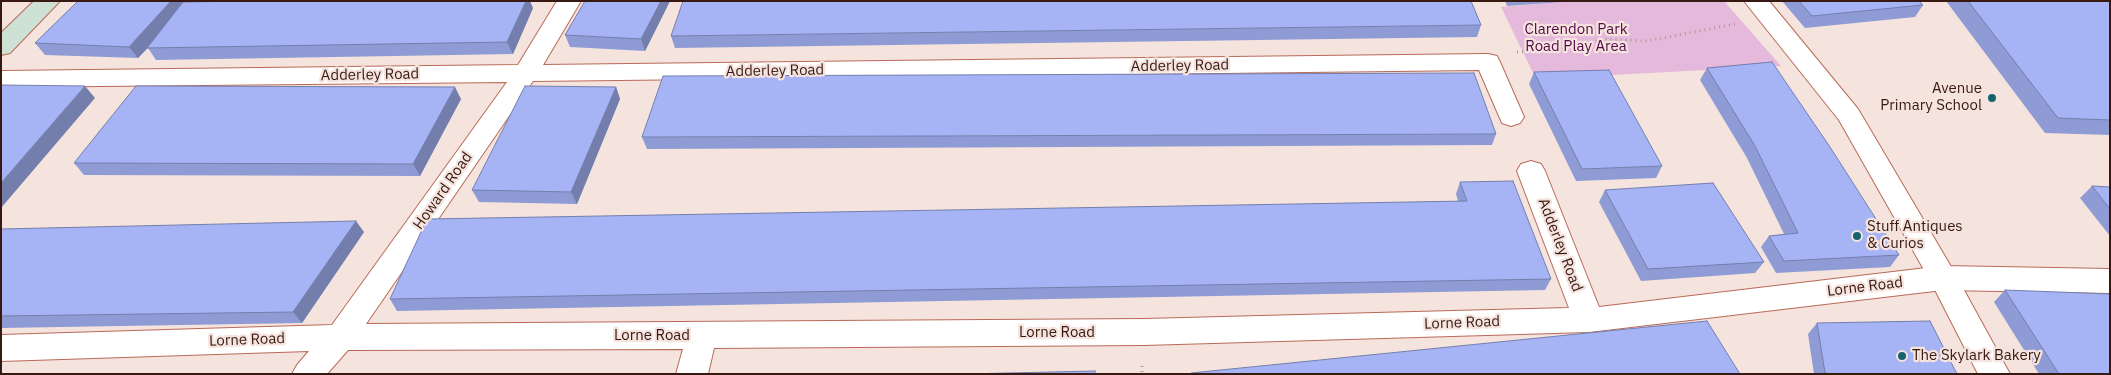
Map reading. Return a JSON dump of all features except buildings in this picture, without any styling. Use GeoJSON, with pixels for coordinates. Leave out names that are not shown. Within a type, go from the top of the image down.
{"type":"FeatureCollection","features":[{"type":"Feature","properties":{"kind":"main road"},"geometry":{"type":"LineString","coordinates":[[1,46],[48,1]]}},
{"type":"Feature","properties":{"kind":"street","name":"Howard Road"},"geometry":{"type":"LineString","coordinates":[[308,374],[340,337],[525,74],[569,1]]}},
{"type":"Feature","properties":{"kind":"street"},"geometry":{"type":"LineString","coordinates":[[1749,12],[1773,19],[1850,115],[1943,278],[1994,374]]}},
{"type":"Feature","properties":{"kind":"street","name":"Adderley Road"},"geometry":{"type":"LineString","coordinates":[[1,79],[1488,62],[1512,117]]}},
{"type":"Feature","properties":{"kind":"street","name":"Adderley Road"},"geometry":{"type":"LineString","coordinates":[[1531,171],[1589,320]]}},
{"type":"Feature","properties":{"kind":"street","name":"Lorne Road"},"geometry":{"type":"LineString","coordinates":[[1,348],[340,337],[1144,332],[1589,320],[1943,278],[2110,281]]}},
{"type":"Feature","properties":{"kind":"street"},"geometry":{"type":"LineString","coordinates":[[692,374],[702,336]]}},
{"type":"Feature","properties":{"kind":"path"},"geometry":{"type":"LineString","coordinates":[[1523,50],[1574,48],[1603,39],[1646,41],[1749,12]]}},
{"type":"Feature","properties":{"kind":"green space","name":"Clarendon Park Road Play Area"},"geometry":{"type":"Polygon","coordinates":[[[1573,1],[1724,1],[1781,66],[1536,79],[1501,7],[1573,1]]]}},
{"type":"Feature","properties":{"kind":"place","name":"Avenue Primary School"},"geometry":{"type":"Point","coordinates":[1992,98]}},
{"type":"Feature","properties":{"kind":"place","name":"Stuff Antiques & Curios"},"geometry":{"type":"Point","coordinates":[1857,236]}},
{"type":"Feature","properties":{"kind":"place","name":"The Skylark Bakery"},"geometry":{"type":"Point","coordinates":[1902,356]}}]}
